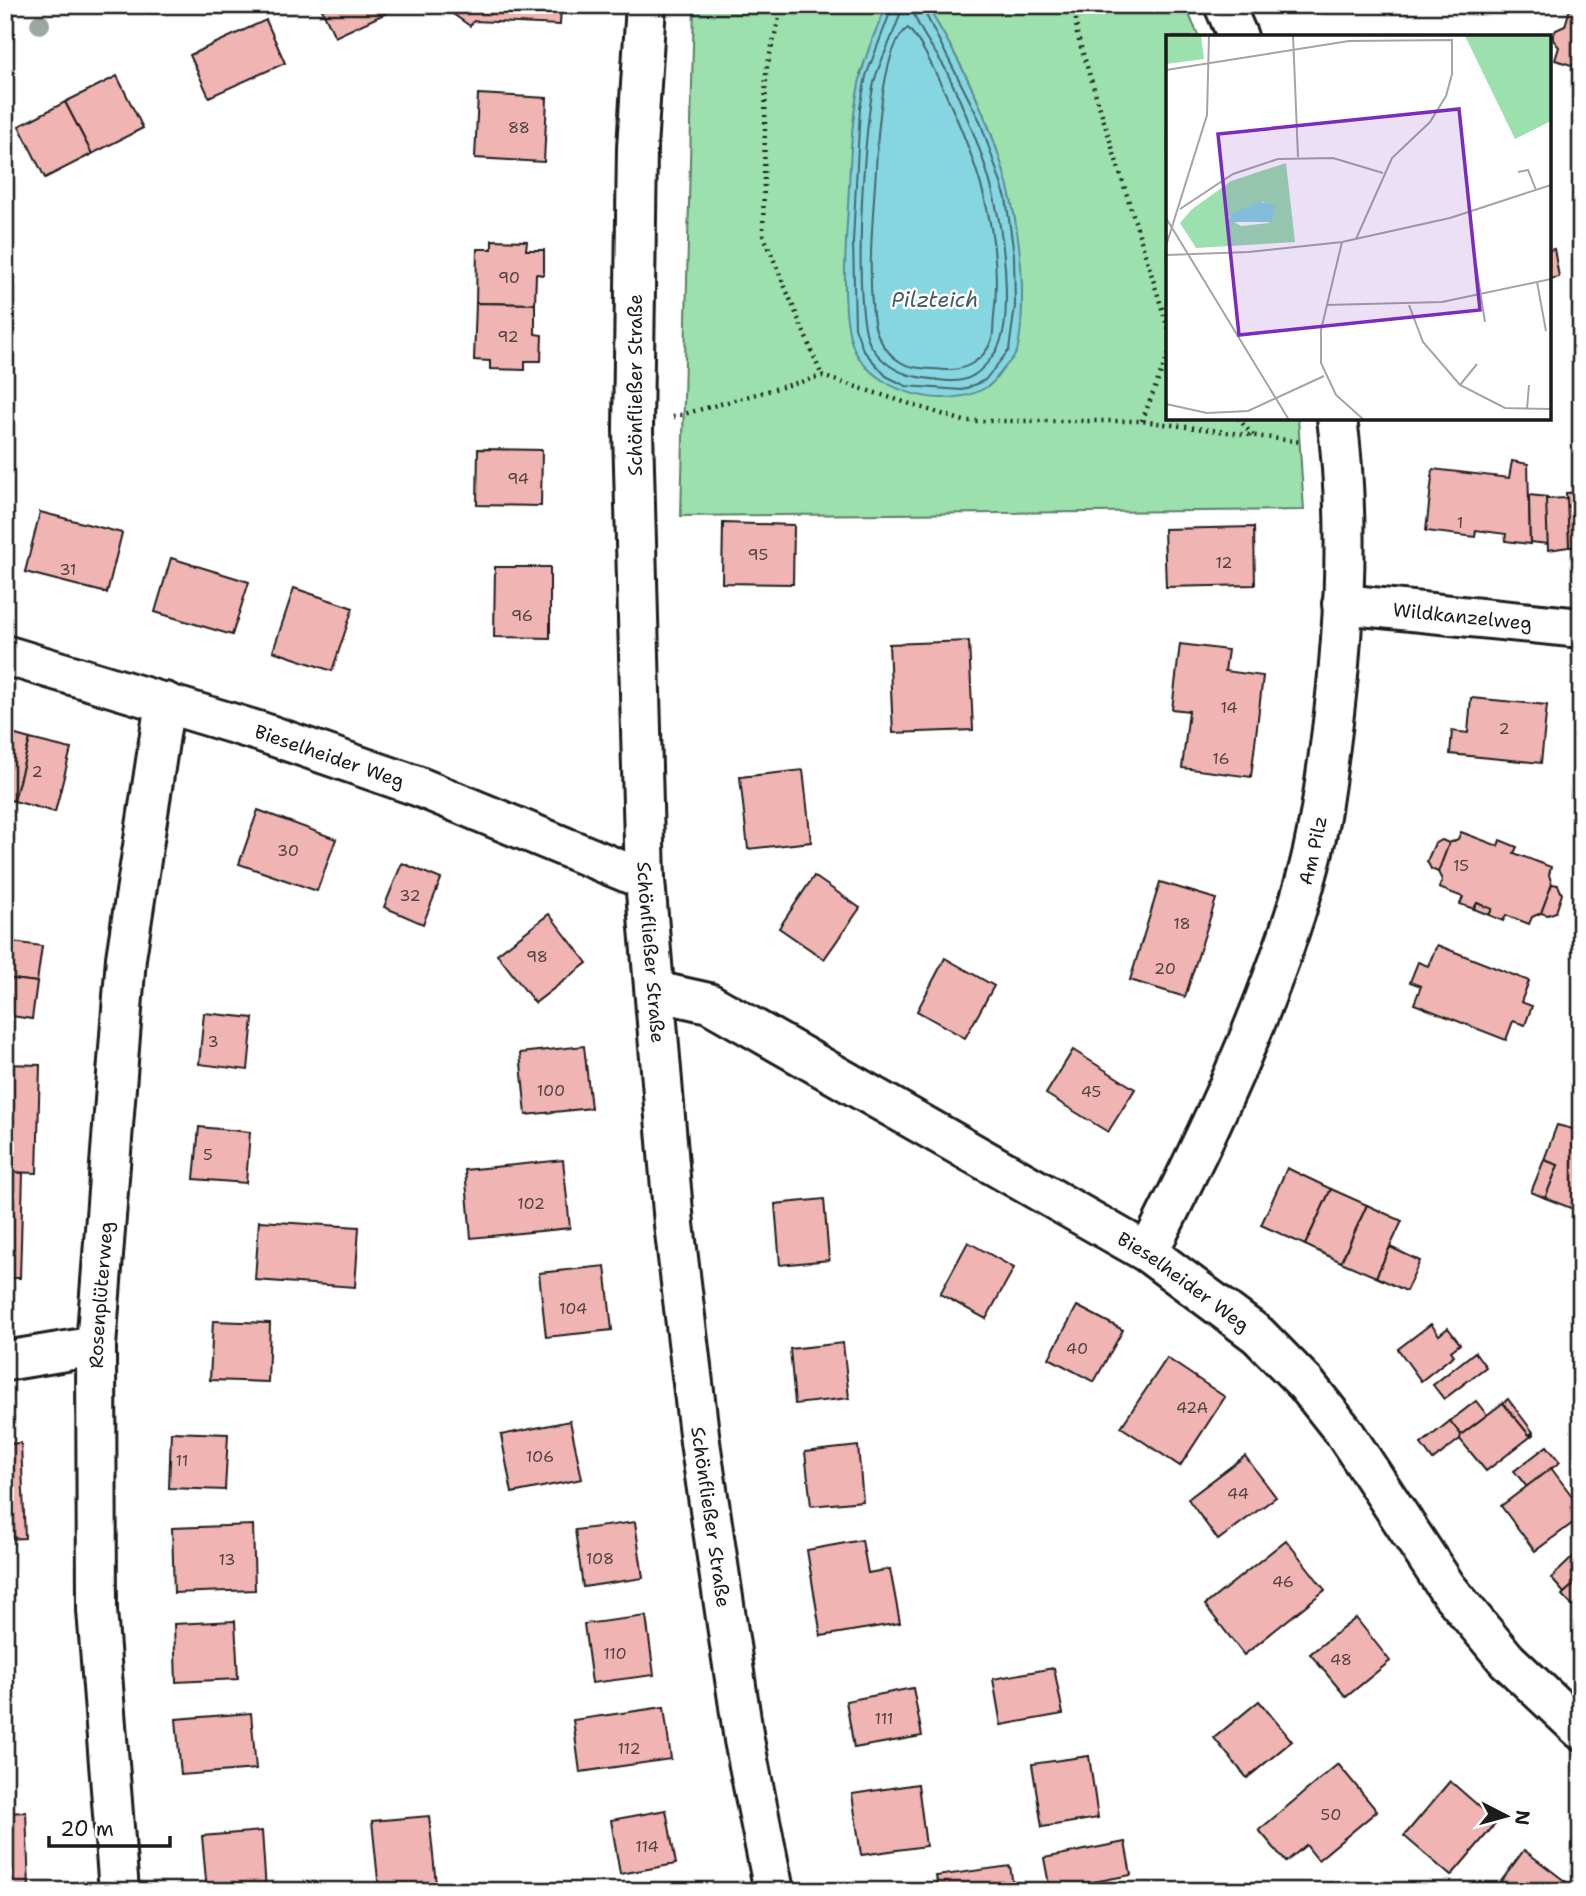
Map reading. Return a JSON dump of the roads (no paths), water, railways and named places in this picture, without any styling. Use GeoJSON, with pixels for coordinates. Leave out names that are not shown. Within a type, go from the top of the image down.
{"type":"FeatureCollection","features":[{"type":"Feature","properties":{"kind":"street","name":"Schönfließer Straße"},"geometry":{"type":"LineString","coordinates":[[646,5],[638,148],[633,430],[645,880],[674,1224],[700,1442],[744,1740],[774,1891]]}},
{"type":"Feature","properties":{"kind":"street"},"geometry":{"type":"LineString","coordinates":[[1224,5],[1237,35]]}},
{"type":"Feature","properties":{"kind":"street","name":"Am Pilz"},"geometry":{"type":"LineString","coordinates":[[1147,1253],[1218,1112],[1257,1022],[1306,880],[1325,786],[1335,708],[1342,604],[1339,432]]}},
{"type":"Feature","properties":{"kind":"street","name":"Wildkanzelweg"},"geometry":{"type":"LineString","coordinates":[[1342,604],[1581,628]]}},
{"type":"Feature","properties":{"kind":"street","name":"Bieselheider Weg"},"geometry":{"type":"LineString","coordinates":[[5,655],[165,702],[417,786],[645,880]]}},
{"type":"Feature","properties":{"kind":"street","name":"Rosenplüterweg"},"geometry":{"type":"LineString","coordinates":[[119,1891],[97,1610],[96,1346],[126,958],[165,702]]}},
{"type":"Feature","properties":{"kind":"street","name":"Bieselheider Weg"},"geometry":{"type":"LineString","coordinates":[[655,991],[709,1003],[1147,1253],[1258,1335],[1306,1384],[1344,1432],[1447,1588],[1507,1660],[1581,1730]]}},
{"type":"Feature","properties":{"kind":"street"},"geometry":{"type":"LineString","coordinates":[[5,1362],[96,1346]]}},
{"type":"Feature","properties":{"kind":"water","name":"Pilzteich"},"geometry":{"type":"Polygon","coordinates":[[[888,5],[926,5],[980,105],[1005,176],[1014,212],[1022,288],[1021,328],[1017,351],[990,385],[971,394],[953,398],[915,394],[881,379],[856,353],[847,322],[845,260],[856,103],[867,55],[888,5]]]}}]}
